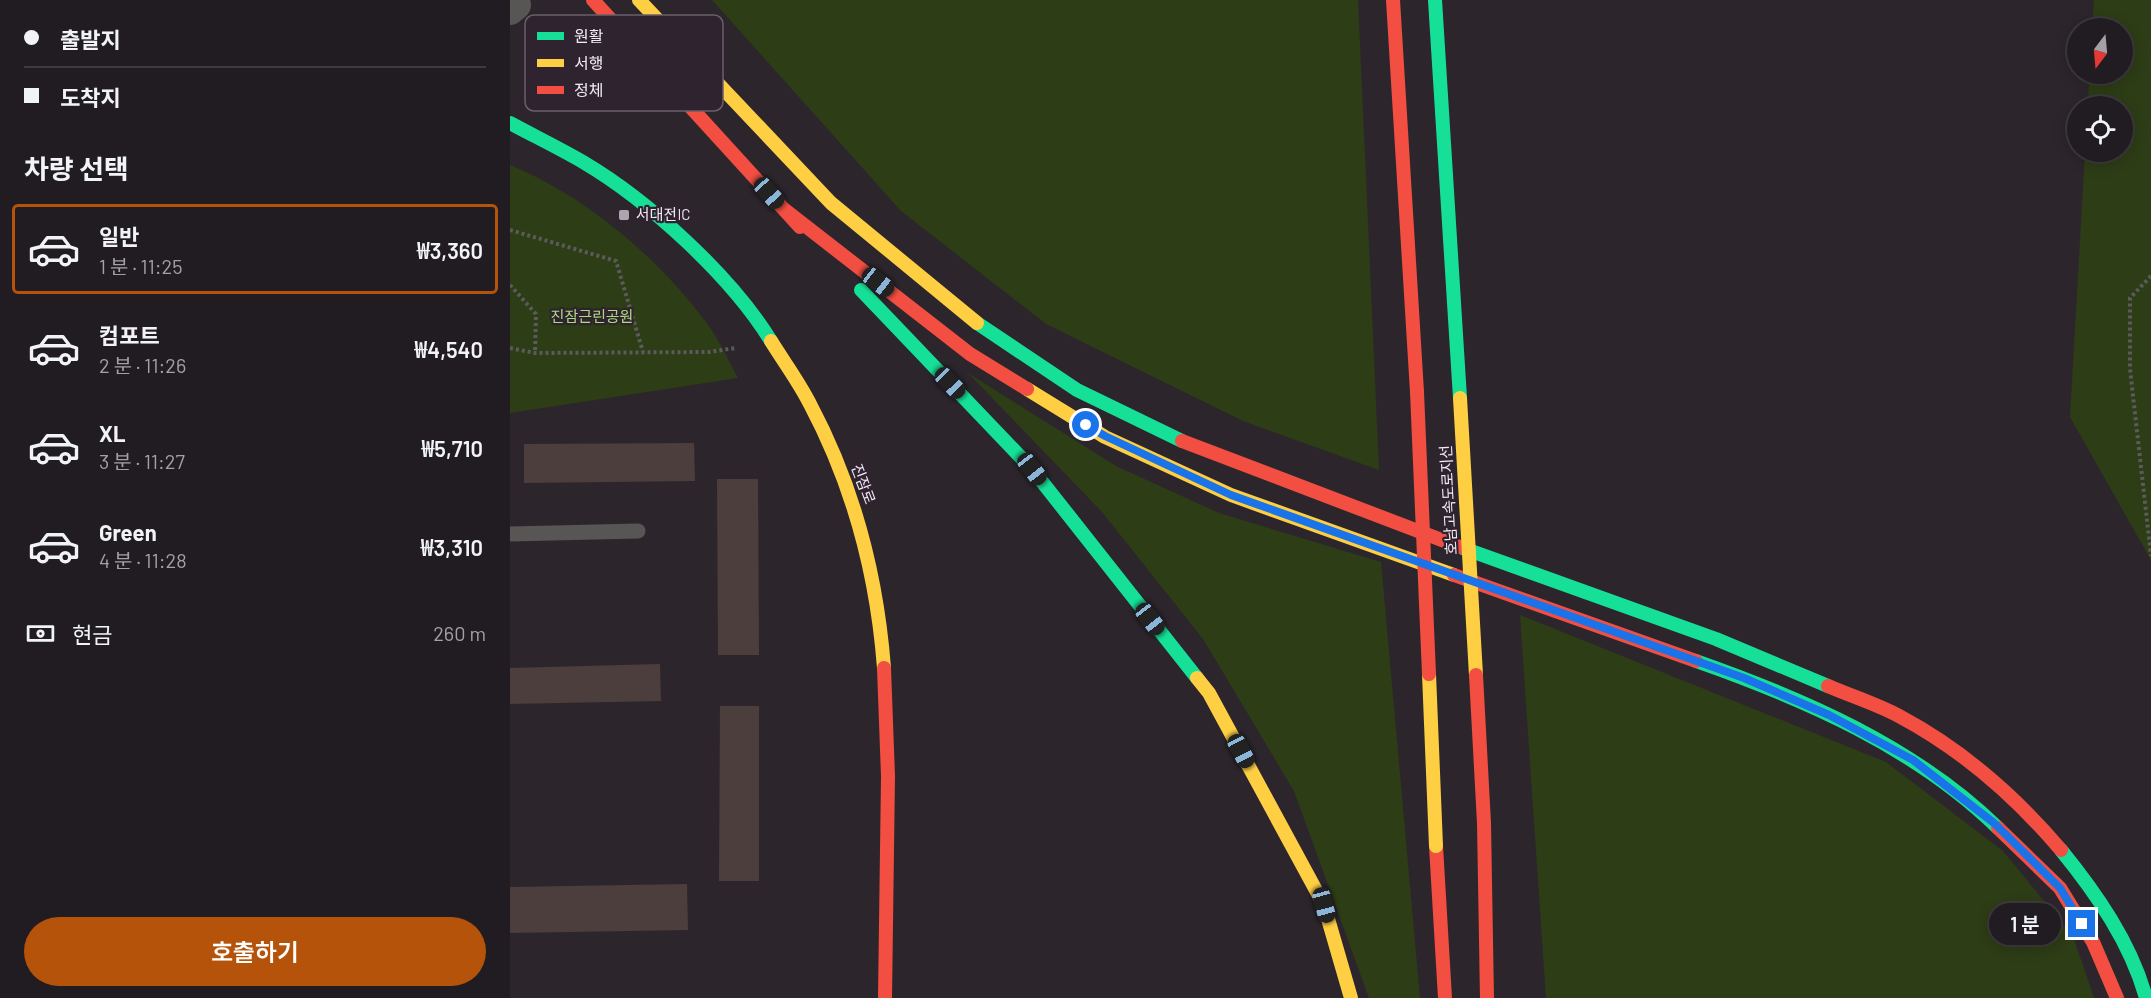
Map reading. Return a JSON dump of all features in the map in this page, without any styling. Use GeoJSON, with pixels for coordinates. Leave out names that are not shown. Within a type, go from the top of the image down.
{"type":"FeatureCollection","features":[{"type":"Feature","properties":{"kind":"main road"},"geometry":{"type":"LineString","coordinates":[[593,0],[607,15]]}},
{"type":"Feature","properties":{"kind":"main road"},"geometry":{"type":"LineString","coordinates":[[639,0],[653,15]]}},
{"type":"Feature","properties":{"kind":"main road","name":"호남고속도로지선"},"geometry":{"type":"LineString","coordinates":[[1393,0],[1417,392],[1436,846],[1445,998]]}},
{"type":"Feature","properties":{"kind":"main road","name":"호남고속도로지선"},"geometry":{"type":"LineString","coordinates":[[1435,0],[1484,824],[1487,998]]}},
{"type":"Feature","properties":{"kind":"main road"},"geometry":{"type":"LineString","coordinates":[[723,89],[831,203],[975,322],[1077,390],[1191,445],[1361,511],[1716,639],[1899,716],[1970,762],[2034,818],[2094,890],[2140,976],[2146,998]]}},
{"type":"Feature","properties":{"kind":"main road"},"geometry":{"type":"LineString","coordinates":[[694,111],[785,210],[1032,469],[1209,693],[1324,905],[1351,998]]}},
{"type":"Feature","properties":{"kind":"main road","name":"진잠로"},"geometry":{"type":"LineString","coordinates":[[510,123],[550,141],[634,196],[688,242],[737,294],[771,337],[820,417],[862,528],[882,641],[886,761],[885,998]]}},
{"type":"Feature","properties":{"kind":"main road"},"geometry":{"type":"LineString","coordinates":[[785,210],[970,354],[1105,436],[1231,495],[1744,678],[1829,715],[1913,760],[1994,823],[2060,888],[2093,942],[2117,998]]}},
{"type":"Feature","properties":{"kind":"lane"},"geometry":{"type":"LineString","coordinates":[[510,534],[638,531]]}},
{"type":"Feature","properties":{"kind":"path"},"geometry":{"type":"LineString","coordinates":[[510,230],[616,261],[643,352]]}},
{"type":"Feature","properties":{"kind":"path"},"geometry":{"type":"LineString","coordinates":[[2151,276],[2130,298],[2130,369],[2151,556]]}},
{"type":"Feature","properties":{"kind":"path"},"geometry":{"type":"LineString","coordinates":[[510,285],[536,314],[535,353]]}},
{"type":"Feature","properties":{"kind":"path"},"geometry":{"type":"LineString","coordinates":[[510,348],[535,353],[709,352],[736,348]]}},
{"type":"Feature","properties":{"kind":"green space"},"geometry":{"type":"Polygon","coordinates":[[[712,0],[1358,0],[1379,470],[1243,421],[1046,324],[901,211],[712,0]]]}},
{"type":"Feature","properties":{"kind":"green space"},"geometry":{"type":"Polygon","coordinates":[[[2094,0],[2151,0],[2151,560],[2070,417],[2084,162],[2133,162],[2133,96],[2088,96],[2089,84],[2133,84],[2133,18],[2093,18],[2094,0]]]}},
{"type":"Feature","properties":{"kind":"green space","name":"진잠근린공원"},"geometry":{"type":"Polygon","coordinates":[[[510,165],[538,178],[593,211],[642,252],[665,274],[706,322],[738,378],[510,413],[510,165]]]}},
{"type":"Feature","properties":{"kind":"green space"},"geometry":{"type":"Polygon","coordinates":[[[968,373],[1116,466],[1219,513],[1381,562],[1420,998],[1369,998],[1294,791],[1203,639],[1102,512],[968,373]]]}},
{"type":"Feature","properties":{"kind":"green space"},"geometry":{"type":"Polygon","coordinates":[[[1520,615],[1886,762],[2003,851],[2073,936],[2094,998],[1546,998],[1520,615]]]}},
{"type":"Feature","properties":{"kind":"building"},"geometry":{"type":"Polygon","coordinates":[[[694,443],[695,481],[524,483],[524,444],[694,443]]]}},
{"type":"Feature","properties":{"kind":"building"},"geometry":{"type":"Polygon","coordinates":[[[717,479],[758,479],[759,655],[718,655],[717,479]]]}},
{"type":"Feature","properties":{"kind":"building"},"geometry":{"type":"Polygon","coordinates":[[[660,664],[661,701],[510,704],[510,668],[660,664]]]}},
{"type":"Feature","properties":{"kind":"building"},"geometry":{"type":"Polygon","coordinates":[[[720,706],[759,706],[759,881],[719,881],[720,706]]]}},
{"type":"Feature","properties":{"kind":"building"},"geometry":{"type":"Polygon","coordinates":[[[687,884],[688,930],[510,933],[510,887],[687,884]]]}},
{"type":"Feature","properties":{"kind":"traffic: fast"},"geometry":{"type":"LineString","coordinates":[[1435,0],[1460,398]]}},
{"type":"Feature","properties":{"kind":"traffic: fast"},"geometry":{"type":"LineString","coordinates":[[510,123],[583,162],[635,197],[711,266],[734,291],[771,341]]}},
{"type":"Feature","properties":{"kind":"traffic: fast"},"geometry":{"type":"LineString","coordinates":[[861,290],[1032,469],[1197,678]]}},
{"type":"Feature","properties":{"kind":"traffic: fast"},"geometry":{"type":"LineString","coordinates":[[977,323],[1077,390],[1182,441]]}},
{"type":"Feature","properties":{"kind":"traffic: fast"},"geometry":{"type":"LineString","coordinates":[[1460,547],[1716,639],[1828,686]]}},
{"type":"Feature","properties":{"kind":"traffic: fast"},"geometry":{"type":"LineString","coordinates":[[1696,661],[1777,692],[1856,728],[1931,773],[1966,799],[1998,828]]}},
{"type":"Feature","properties":{"kind":"traffic: fast"},"geometry":{"type":"LineString","coordinates":[[2061,850],[2099,901],[2122,938],[2146,998]]}},
{"type":"Feature","properties":{"kind":"traffic: slow"},"geometry":{"type":"LineString","coordinates":[[639,0],[653,15]]}},
{"type":"Feature","properties":{"kind":"traffic: slow"},"geometry":{"type":"LineString","coordinates":[[723,89],[831,203],[977,323]]}},
{"type":"Feature","properties":{"kind":"traffic: slow"},"geometry":{"type":"LineString","coordinates":[[771,341],[810,404],[839,466],[869,565],[876,599],[884,668]]}},
{"type":"Feature","properties":{"kind":"traffic: slow"},"geometry":{"type":"LineString","coordinates":[[1027,389],[1105,437],[1231,495],[1454,575]]}},
{"type":"Feature","properties":{"kind":"traffic: slow"},"geometry":{"type":"LineString","coordinates":[[1460,398],[1476,675]]}},
{"type":"Feature","properties":{"kind":"traffic: slow"},"geometry":{"type":"LineString","coordinates":[[1429,674],[1436,846]]}},
{"type":"Feature","properties":{"kind":"traffic: slow"},"geometry":{"type":"LineString","coordinates":[[1197,678],[1209,693],[1324,905],[1351,998]]}},
{"type":"Feature","properties":{"kind":"traffic: jam"},"geometry":{"type":"LineString","coordinates":[[593,0],[607,15]]}},
{"type":"Feature","properties":{"kind":"traffic: jam"},"geometry":{"type":"LineString","coordinates":[[1393,0],[1417,392]]}},
{"type":"Feature","properties":{"kind":"traffic: jam"},"geometry":{"type":"LineString","coordinates":[[694,111],[800,227]]}},
{"type":"Feature","properties":{"kind":"traffic: jam"},"geometry":{"type":"LineString","coordinates":[[785,210],[970,354],[1027,389]]}},
{"type":"Feature","properties":{"kind":"traffic: jam"},"geometry":{"type":"LineString","coordinates":[[1417,392],[1429,674]]}},
{"type":"Feature","properties":{"kind":"traffic: jam"},"geometry":{"type":"LineString","coordinates":[[1182,441],[1460,547]]}},
{"type":"Feature","properties":{"kind":"traffic: jam"},"geometry":{"type":"LineString","coordinates":[[1454,575],[1696,661]]}},
{"type":"Feature","properties":{"kind":"traffic: jam"},"geometry":{"type":"LineString","coordinates":[[884,668],[888,776],[885,998]]}},
{"type":"Feature","properties":{"kind":"traffic: jam"},"geometry":{"type":"LineString","coordinates":[[1476,675],[1484,823]]}},
{"type":"Feature","properties":{"kind":"traffic: jam"},"geometry":{"type":"LineString","coordinates":[[1828,686],[1891,712],[1944,743],[2006,793],[2061,850]]}},
{"type":"Feature","properties":{"kind":"traffic: jam"},"geometry":{"type":"LineString","coordinates":[[1484,823],[1487,998]]}},
{"type":"Feature","properties":{"kind":"traffic: jam"},"geometry":{"type":"LineString","coordinates":[[1998,828],[2060,888],[2093,942],[2117,998]]}},
{"type":"Feature","properties":{"kind":"traffic: jam"},"geometry":{"type":"LineString","coordinates":[[1436,846],[1445,998]]}},
{"type":"Feature","properties":{"kind":"place","name":"서대전IC"},"geometry":{"type":"Point","coordinates":[624,215]}},
{"type":"Feature","properties":{"kind":"route"},"geometry":{"type":"LineString","coordinates":[[1086,425],[1231,495],[1744,678],[1829,715],[1913,760],[1994,823],[2060,888],[2082,924]]}}]}
